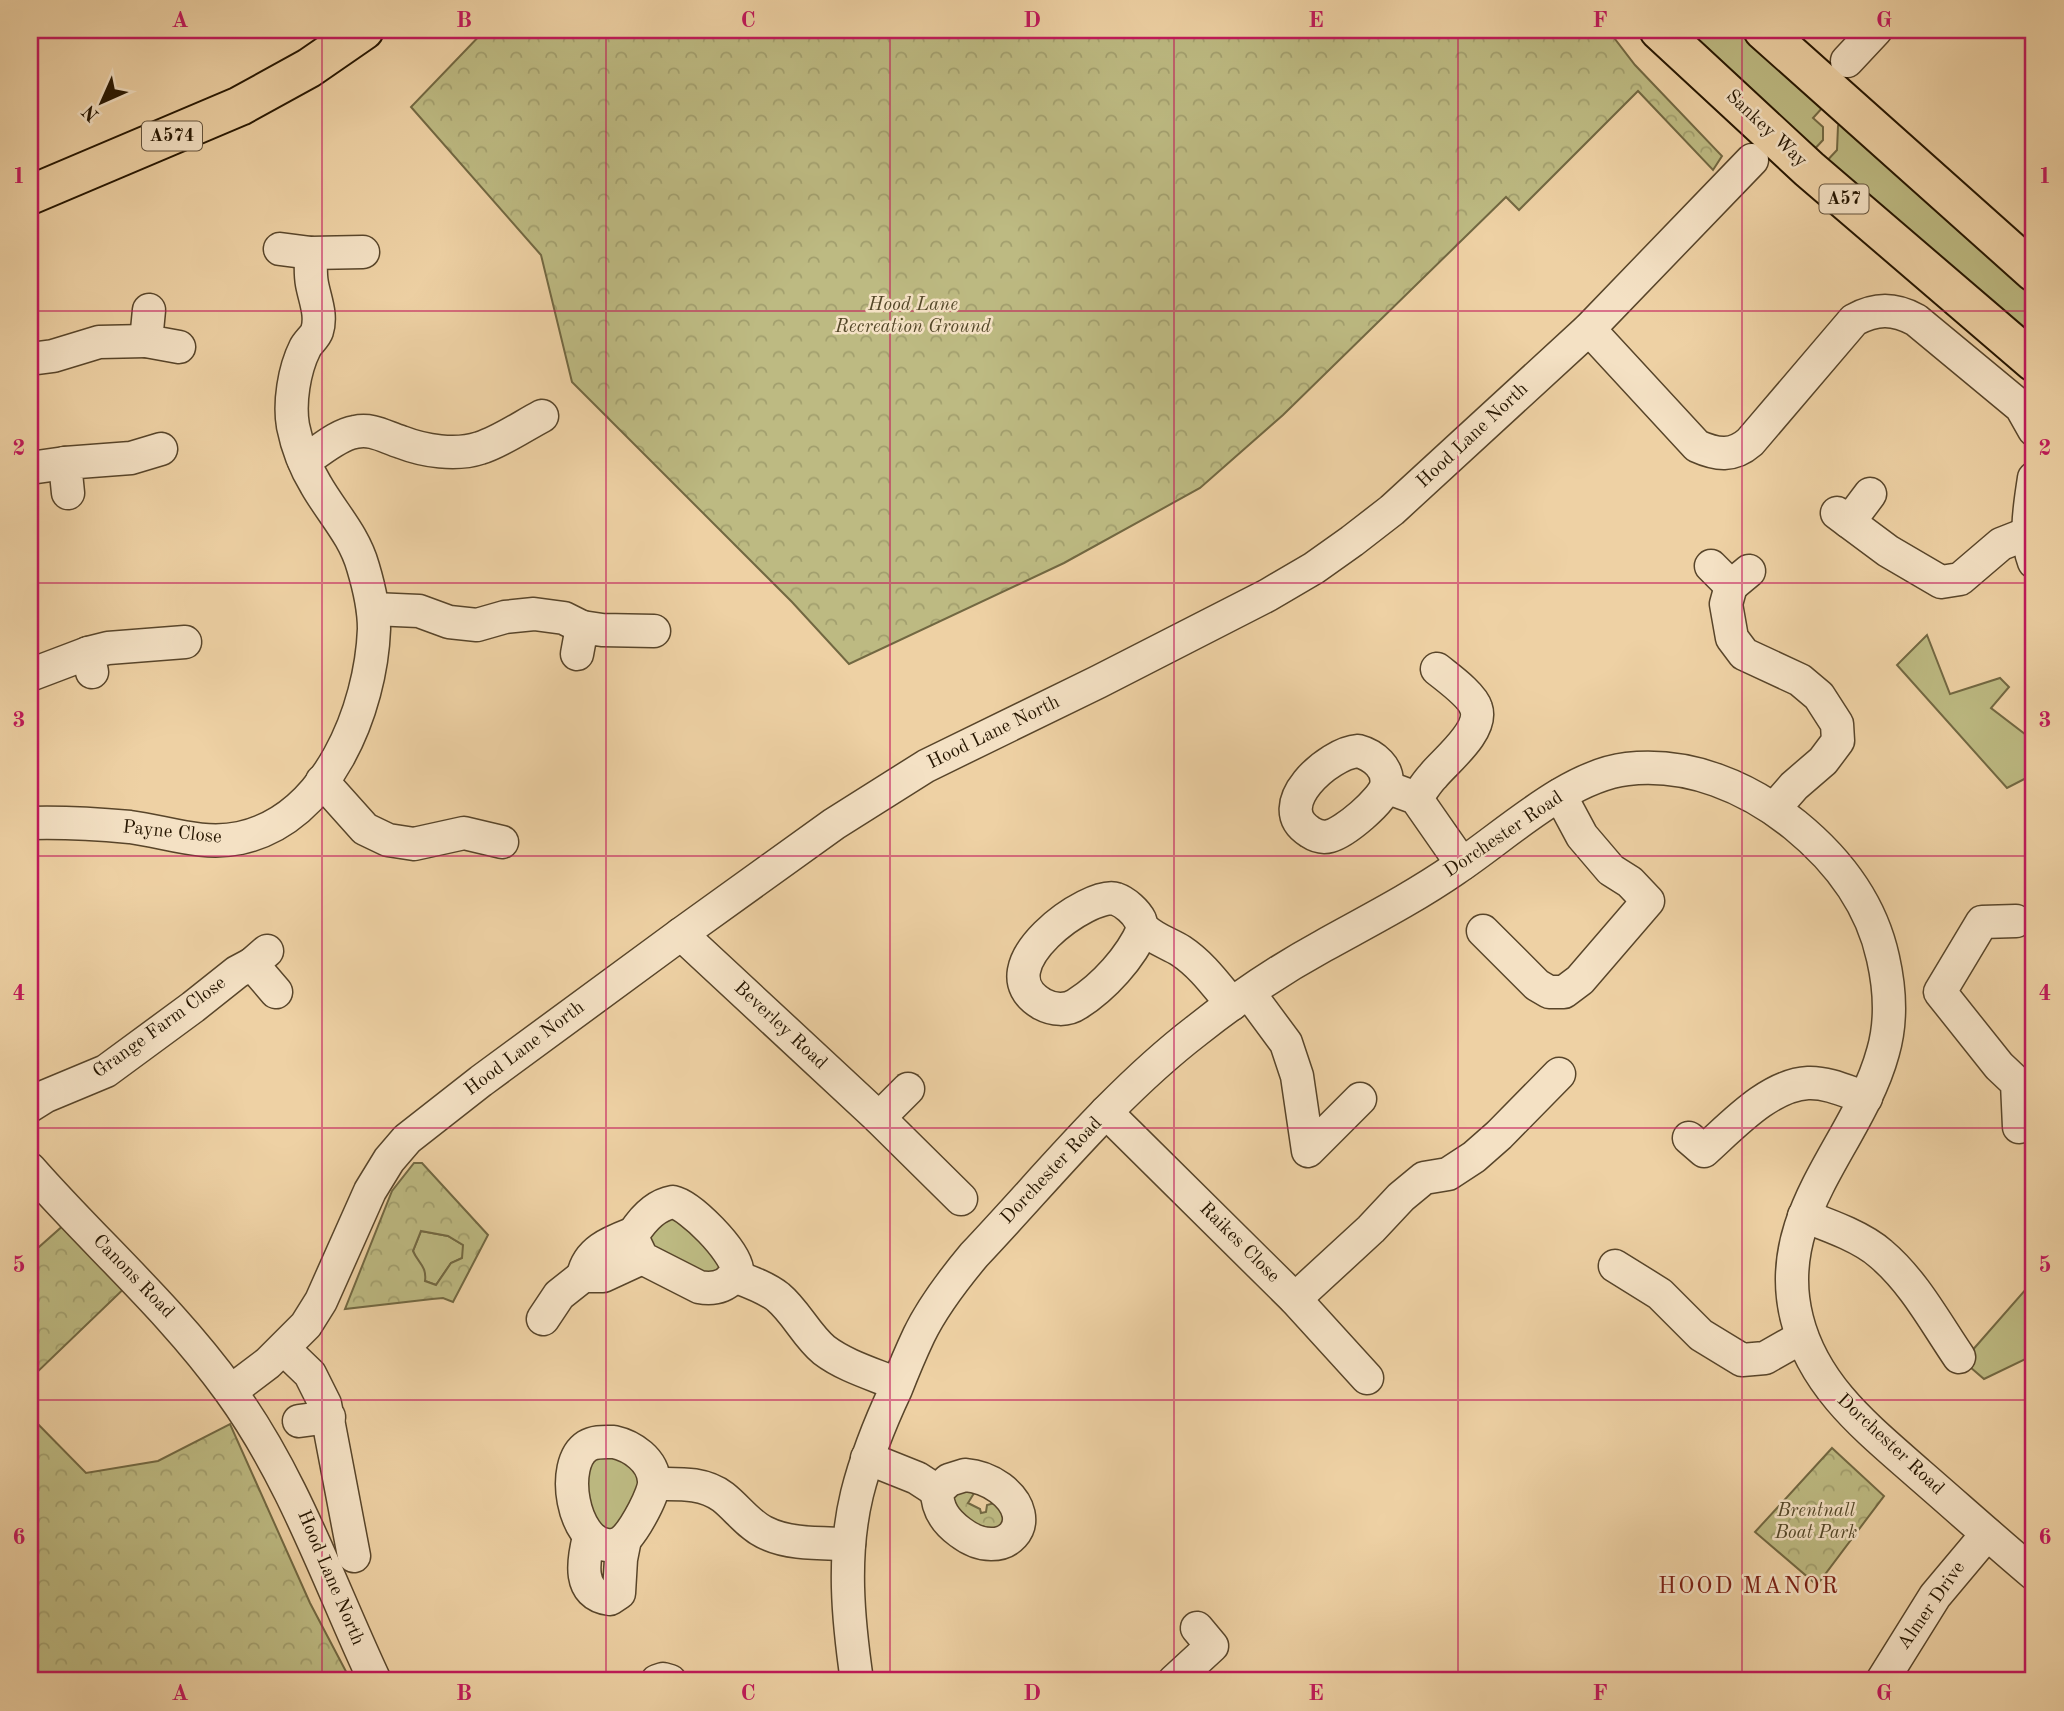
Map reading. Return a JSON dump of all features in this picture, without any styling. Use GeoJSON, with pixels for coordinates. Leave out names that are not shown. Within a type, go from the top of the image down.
{"type":"FeatureCollection","features":[{"type":"Feature","properties":{"kind":"main road","name":"A574"},"geometry":{"type":"LineString","coordinates":[[30,195],[240,106],[309,68],[364,30]]}},
{"type":"Feature","properties":{"kind":"main road","name":"Sankey Way"},"geometry":{"type":"LineString","coordinates":[[1659,30],[1809,169],[2034,362]]}},
{"type":"Feature","properties":{"kind":"main road"},"geometry":{"type":"LineString","coordinates":[[1763,30],[2034,272]]}},
{"type":"Feature","properties":{"kind":"street"},"geometry":{"type":"LineString","coordinates":[[1847,61],[1876,30]]}},
{"type":"Feature","properties":{"kind":"street","name":"Hood Lane North"},"geometry":{"type":"LineString","coordinates":[[375,1681],[288,1484],[231,1391],[284,1349],[306,1325],[317,1307],[370,1191],[389,1160],[408,1139],[481,1081],[681,934],[834,824],[926,766],[1209,626],[1314,568],[1392,510],[1589,329],[1752,160]]}},
{"type":"Feature","properties":{"kind":"street","name":"Payne Close"},"geometry":{"type":"LineString","coordinates":[[30,823],[132,828],[208,840],[241,838],[289,814],[306,800],[347,742],[363,704],[369,677],[373,609],[356,546],[314,483],[296,442],[292,411],[299,364],[306,346],[317,332],[318,305],[312,284],[296,251],[363,252]]}},
{"type":"Feature","properties":{"kind":"street"},"geometry":{"type":"LineString","coordinates":[[1589,329],[1697,446],[1710,452],[1723,454],[1740,451],[1854,320],[1867,313],[1884,310],[1902,312],[1916,320],[2021,407],[2034,430]]}},
{"type":"Feature","properties":{"kind":"street"},"geometry":{"type":"LineString","coordinates":[[30,359],[54,356],[147,325],[179,347]]}},
{"type":"Feature","properties":{"kind":"street"},"geometry":{"type":"LineString","coordinates":[[304,461],[342,437],[364,430],[426,450],[480,448],[542,416]]}},
{"type":"Feature","properties":{"kind":"street"},"geometry":{"type":"LineString","coordinates":[[30,468],[66,478],[161,449]]}},
{"type":"Feature","properties":{"kind":"street"},"geometry":{"type":"LineString","coordinates":[[1870,494],[1843,517],[1888,551],[1941,582],[1960,579],[2001,544],[2031,548],[2034,478]]}},
{"type":"Feature","properties":{"kind":"street"},"geometry":{"type":"LineString","coordinates":[[1730,574],[1726,604],[1732,638],[1744,654],[1795,663],[1800,680],[1819,696],[1837,724],[1838,741],[1823,761],[1794,786],[1774,809]]}},
{"type":"Feature","properties":{"kind":"street"},"geometry":{"type":"LineString","coordinates":[[373,609],[419,611],[449,622],[478,625],[505,617],[534,614],[564,618],[580,640],[602,630],[654,631]]}},
{"type":"Feature","properties":{"kind":"street"},"geometry":{"type":"LineString","coordinates":[[30,675],[90,663],[108,648],[185,642]]}},
{"type":"Feature","properties":{"kind":"street"},"geometry":{"type":"LineString","coordinates":[[1416,798],[1432,776],[1469,736],[1476,721],[1476,708],[1471,700],[1438,668]]}},
{"type":"Feature","properties":{"kind":"street","name":"Dorchester Road"},"geometry":{"type":"LineString","coordinates":[[857,1681],[849,1616],[849,1544],[857,1494],[867,1458],[920,1332],[961,1272],[1106,1112],[1172,1050],[1286,968],[1410,898],[1560,795],[1623,769],[1652,768],[1704,775],[1737,788],[1774,809],[1830,857],[1857,891],[1871,918],[1883,954],[1890,995],[1885,1047],[1866,1098],[1830,1159],[1804,1216],[1792,1277],[1793,1296],[1802,1337],[1810,1358],[1835,1395],[1876,1436],[2034,1574]]}},
{"type":"Feature","properties":{"kind":"street"},"geometry":{"type":"LineString","coordinates":[[322,781],[365,829],[388,839],[414,844],[464,833],[502,842]]}},
{"type":"Feature","properties":{"kind":"street"},"geometry":{"type":"LineString","coordinates":[[1386,787],[1416,798],[1462,864]]}},
{"type":"Feature","properties":{"kind":"street"},"geometry":{"type":"LineString","coordinates":[[1483,932],[1537,985],[1549,992],[1564,992],[1580,979],[1648,901],[1630,882],[1603,862],[1582,836],[1560,795]]}},
{"type":"Feature","properties":{"kind":"street"},"geometry":{"type":"LineString","coordinates":[[1940,992],[1982,922],[2017,921]]}},
{"type":"Feature","properties":{"kind":"street"},"geometry":{"type":"LineString","coordinates":[[1143,929],[1203,968],[1241,999],[1286,1043],[1297,1076],[1308,1151],[1360,1099]]}},
{"type":"Feature","properties":{"kind":"street","name":"Beverley Road"},"geometry":{"type":"LineString","coordinates":[[681,934],[879,1118],[961,1199]]}},
{"type":"Feature","properties":{"kind":"street","name":"Grange Farm Close"},"geometry":{"type":"LineString","coordinates":[[30,1106],[46,1096],[106,1071],[259,957],[276,992]]}},
{"type":"Feature","properties":{"kind":"street"},"geometry":{"type":"LineString","coordinates":[[1890,995],[1916,989],[1940,992],[1999,1066],[2026,1080],[2021,1134]]}},
{"type":"Feature","properties":{"kind":"street"},"geometry":{"type":"LineString","coordinates":[[1295,1299],[1371,1229],[1401,1197],[1424,1178],[1448,1174],[1474,1157],[1559,1074]]}},
{"type":"Feature","properties":{"kind":"street"},"geometry":{"type":"LineString","coordinates":[[1689,1138],[1704,1151],[1743,1116],[1783,1088],[1809,1083],[1866,1098]]}},
{"type":"Feature","properties":{"kind":"street"},"geometry":{"type":"LineString","coordinates":[[879,1118],[908,1089]]}},
{"type":"Feature","properties":{"kind":"street","name":"Raikes Close"},"geometry":{"type":"LineString","coordinates":[[1106,1112],[1295,1299],[1367,1378]]}},
{"type":"Feature","properties":{"kind":"street","name":"Canons Road"},"geometry":{"type":"LineString","coordinates":[[30,1169],[184,1331],[231,1391]]}},
{"type":"Feature","properties":{"kind":"street"},"geometry":{"type":"LineString","coordinates":[[543,1319],[559,1295],[583,1276],[590,1257],[599,1249],[638,1245],[698,1287],[718,1288],[727,1284],[734,1276],[736,1263],[731,1254],[685,1206],[673,1202],[659,1206],[639,1225],[638,1245]]}},
{"type":"Feature","properties":{"kind":"street"},"geometry":{"type":"LineString","coordinates":[[1804,1216],[1837,1229],[1880,1252],[1913,1289],[1959,1357]]}},
{"type":"Feature","properties":{"kind":"street"},"geometry":{"type":"LineString","coordinates":[[1615,1266],[1660,1294],[1701,1335],[1742,1360],[1765,1358],[1802,1337]]}},
{"type":"Feature","properties":{"kind":"street"},"geometry":{"type":"LineString","coordinates":[[734,1276],[779,1298],[826,1351],[897,1384]]}},
{"type":"Feature","properties":{"kind":"street","name":"Hood Lane North"},"geometry":{"type":"LineString","coordinates":[[284,1349],[310,1374],[320,1391],[314,1419],[354,1556]]}},
{"type":"Feature","properties":{"kind":"street"},"geometry":{"type":"LineString","coordinates":[[589,1537],[584,1559],[587,1584],[598,1596],[610,1599],[619,1593],[625,1539],[640,1519],[655,1484],[648,1465],[633,1449],[614,1442],[586,1447],[575,1461],[571,1480],[578,1513],[589,1537],[603,1545],[611,1546],[625,1539]]}},
{"type":"Feature","properties":{"kind":"street"},"geometry":{"type":"LineString","coordinates":[[867,1458],[917,1478],[937,1491]]}},
{"type":"Feature","properties":{"kind":"street"},"geometry":{"type":"LineString","coordinates":[[655,1484],[684,1483],[711,1490],[750,1522],[776,1537],[802,1542],[849,1544]]}},
{"type":"Feature","properties":{"kind":"street","name":"Almer Drive"},"geometry":{"type":"LineString","coordinates":[[1881,1681],[1935,1596],[1987,1534]]}},
{"type":"Feature","properties":{"kind":"street"},"geometry":{"type":"LineString","coordinates":[[1174,1681],[1212,1646],[1197,1628]]}},
{"type":"Feature","properties":{"kind":"street"},"geometry":{"type":"LineString","coordinates":[[657,1681],[670,1681]]}},
{"type":"Feature","properties":{"kind":"green space","name":"Hood Lane Recreation Ground"},"geometry":{"type":"Polygon","coordinates":[[[485,30],[1608,30],[1635,65],[1722,156],[1713,170],[1638,91],[1519,210],[1506,197],[1283,415],[1200,488],[1064,563],[849,664],[792,602],[572,382],[541,255],[411,107],[485,30]]]}},
{"type":"Feature","properties":{"kind":"green space"},"geometry":{"type":"Polygon","coordinates":[[[1673,30],[1745,30],[1824,106],[1813,118],[1823,127],[1823,140],[1810,154],[1673,30]]]}},
{"type":"Feature","properties":{"kind":"green space"},"geometry":{"type":"Polygon","coordinates":[[[1843,120],[2034,287],[2034,349],[1823,165],[1837,150],[1838,126],[1843,120]]]}},
{"type":"Feature","properties":{"kind":"green space"},"geometry":{"type":"Polygon","coordinates":[[[1927,635],[1950,694],[2000,678],[2009,687],[1991,708],[2034,741],[2034,774],[2007,788],[1897,665],[1927,635]]]}},
{"type":"Feature","properties":{"kind":"green space"},"geometry":{"type":"Polygon","coordinates":[[[414,1163],[422,1163],[488,1235],[453,1302],[443,1298],[345,1309],[392,1191],[414,1163]],[[421,1231],[413,1251],[423,1268],[425,1281],[436,1285],[451,1263],[462,1258],[463,1245],[448,1236],[421,1231]]]}},
{"type":"Feature","properties":{"kind":"green space"},"geometry":{"type":"Polygon","coordinates":[[[668,1212],[709,1244],[721,1270],[712,1278],[652,1255],[646,1235],[668,1212]]]}},
{"type":"Feature","properties":{"kind":"green space"},"geometry":{"type":"Polygon","coordinates":[[[74,1216],[135,1278],[30,1379],[30,1255],[74,1216]]]}},
{"type":"Feature","properties":{"kind":"green space"},"geometry":{"type":"Polygon","coordinates":[[[421,1231],[448,1236],[463,1245],[463,1258],[451,1263],[436,1285],[425,1281],[413,1251],[421,1231]]]}},
{"type":"Feature","properties":{"kind":"green space"},"geometry":{"type":"Polygon","coordinates":[[[2034,1280],[2034,1355],[1984,1379],[1963,1361],[2034,1280]]]}},
{"type":"Feature","properties":{"kind":"green space"},"geometry":{"type":"Polygon","coordinates":[[[30,1416],[86,1473],[158,1461],[230,1424],[310,1603],[351,1681],[30,1681],[30,1416]]]}},
{"type":"Feature","properties":{"kind":"green space","name":"Brentnall Boat Park"},"geometry":{"type":"Polygon","coordinates":[[[1832,1448],[1884,1496],[1817,1585],[1755,1532],[1832,1448]]]}},
{"type":"Feature","properties":{"kind":"green space"},"geometry":{"type":"Polygon","coordinates":[[[598,1450],[638,1467],[639,1498],[607,1537],[577,1485],[598,1450]]]}},
{"type":"Feature","properties":{"kind":"green space"},"geometry":{"type":"Polygon","coordinates":[[[957,1489],[976,1490],[968,1503],[980,1509],[981,1513],[986,1512],[987,1505],[998,1502],[1012,1515],[989,1535],[952,1507],[957,1489]]]}},
{"type":"Feature","properties":{"kind":"district","name":"HOOD MANOR"},"geometry":{"type":"Point","coordinates":[1749,1586]}}]}
